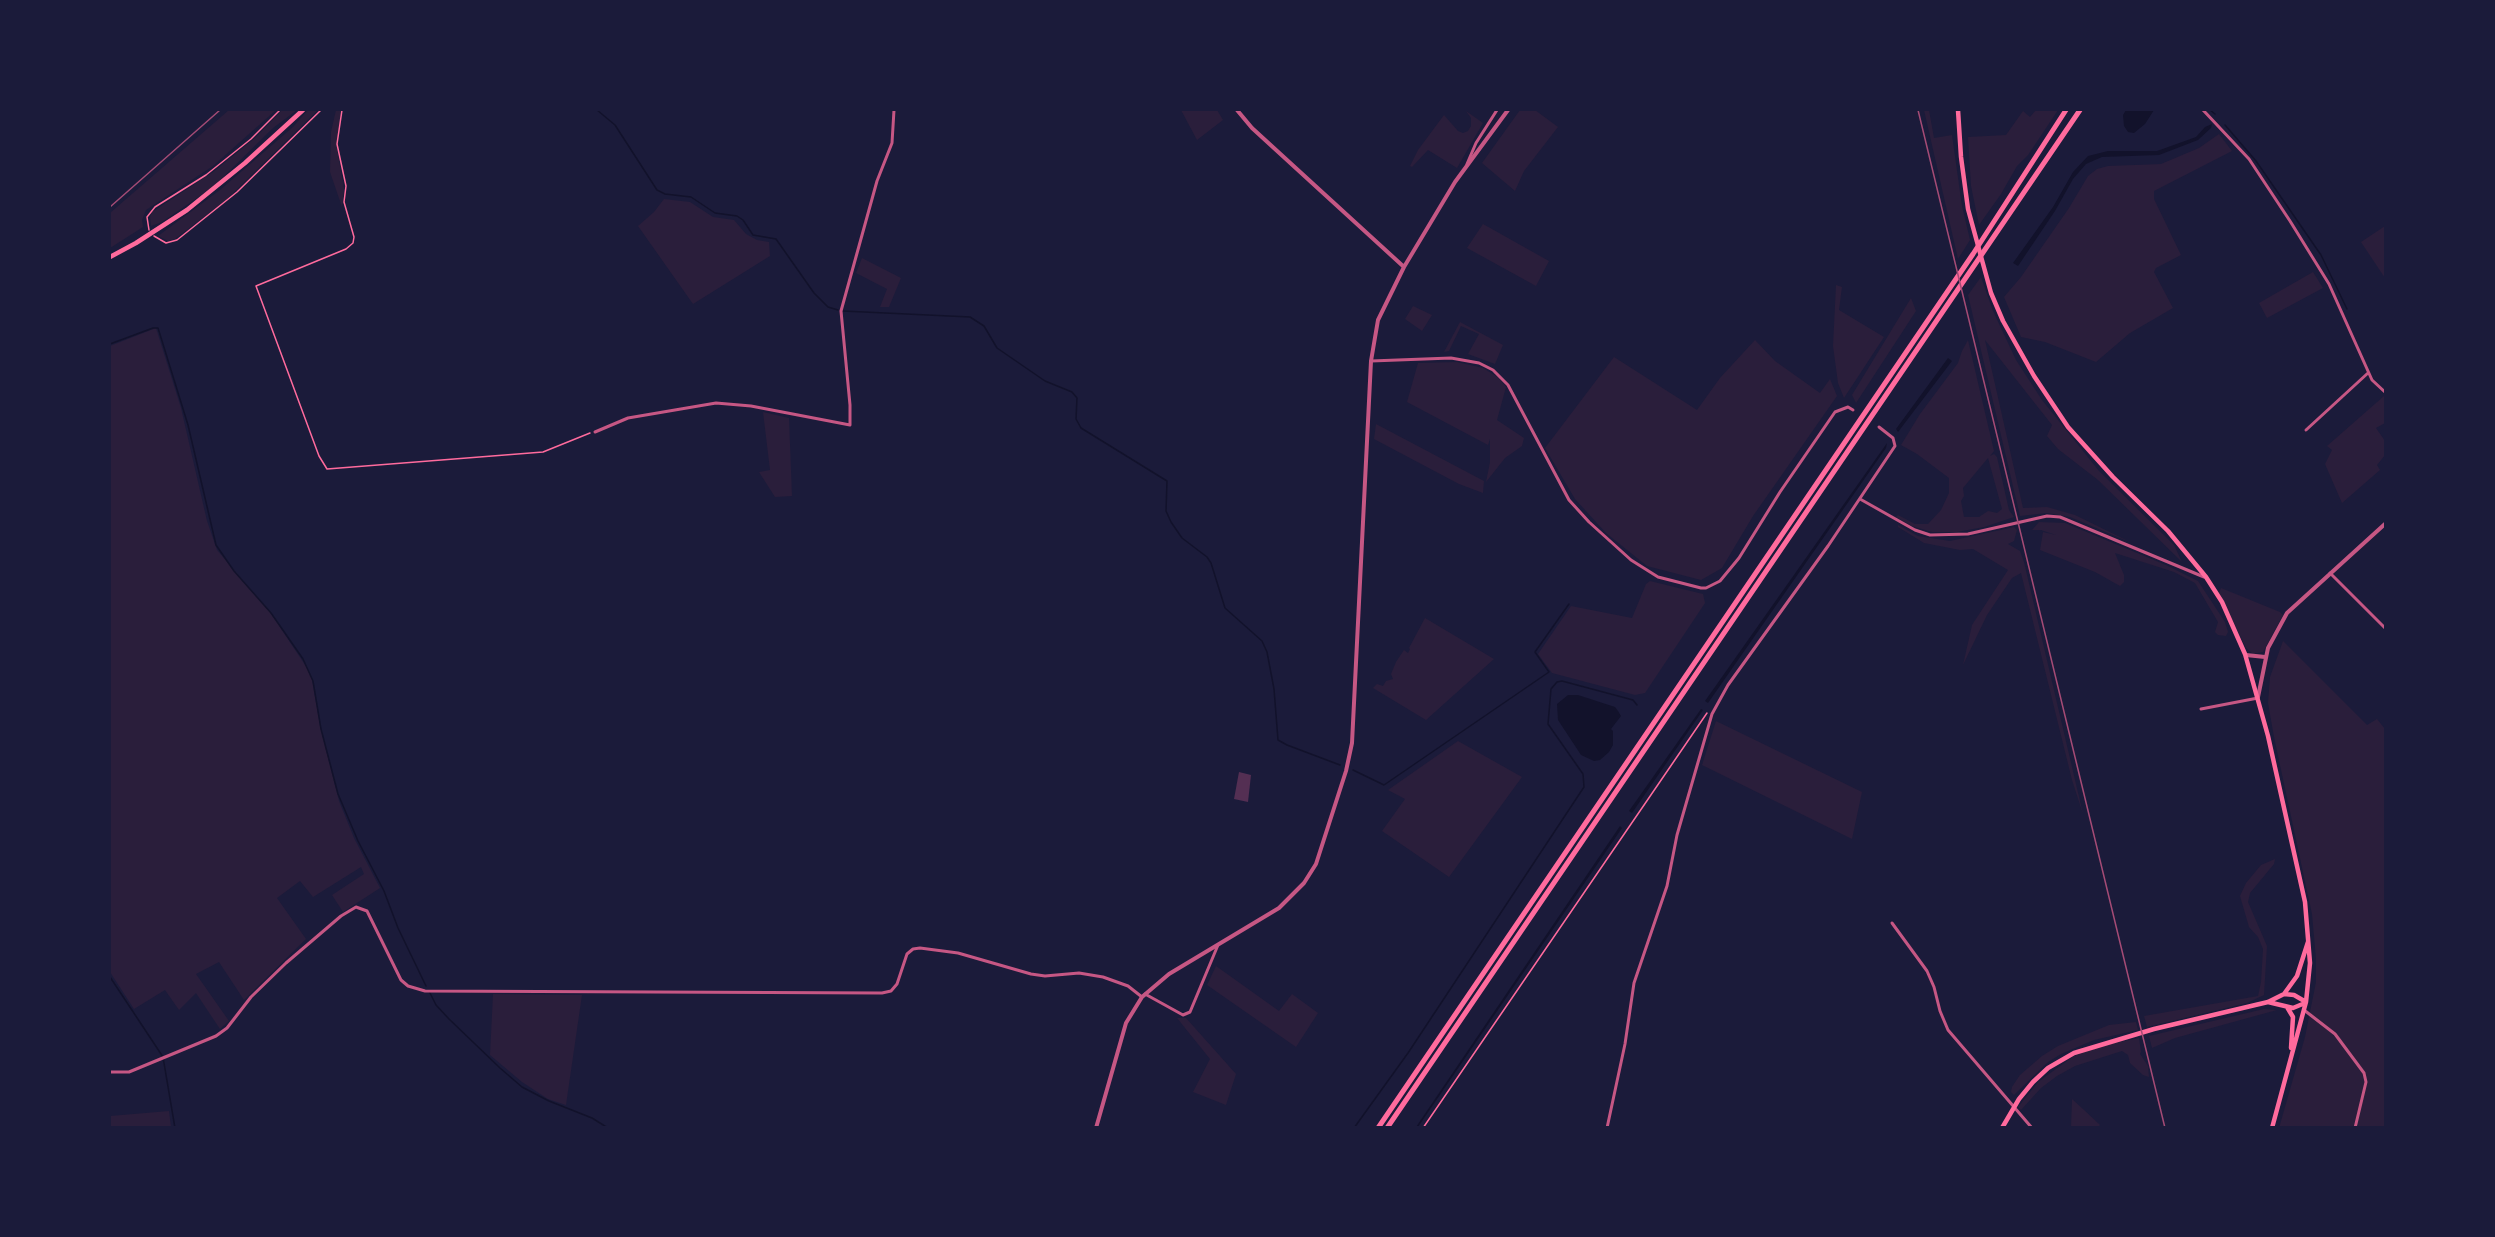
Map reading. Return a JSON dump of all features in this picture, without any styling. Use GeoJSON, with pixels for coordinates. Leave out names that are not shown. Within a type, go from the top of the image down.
{"type":"FeatureCollection","features":[{"type":"Feature","properties":{"kind":"highway"},"geometry":{"type":"LineString","coordinates":[[1378,1128],[1962,272],[2067,110]]}},
{"type":"Feature","properties":{"kind":"highway"},"geometry":{"type":"LineString","coordinates":[[1388,1128],[2080,110]]}},
{"type":"Feature","properties":{"kind":"main road"},"geometry":{"type":"LineString","coordinates":[[110,257],[164,225],[218,186],[303,110]]}},
{"type":"Feature","properties":{"kind":"main road"},"geometry":{"type":"LineString","coordinates":[[1958,110],[1968,209],[1991,293],[2003,321],[2034,376],[2068,427],[2113,477],[2173,537],[2205,577],[2222,602],[2245,654],[2258,698],[2305,902],[2309,936],[2310,963],[2306,1002],[2272,1128]]}},
{"type":"Feature","properties":{"kind":"main road"},"geometry":{"type":"LineString","coordinates":[[2002,1128],[2019,1099],[2041,1075],[2063,1059],[2093,1046],[2268,1002],[2284,994],[2297,976],[2309,936]]}},
{"type":"Feature","properties":{"kind":"main road"},"geometry":{"type":"LineString","coordinates":[[2284,994],[2294,995],[2306,1002]]}},
{"type":"Feature","properties":{"kind":"main road"},"geometry":{"type":"LineString","coordinates":[[2268,1002],[2293,1008],[2306,1002]]}},
{"type":"Feature","properties":{"kind":"main road"},"geometry":{"type":"LineString","coordinates":[[2287,1007],[2293,1017],[2290,1065]]}},
{"type":"Feature","properties":{"kind":"street"},"geometry":{"type":"LineString","coordinates":[[595,432],[628,418],[716,403],[751,406],[850,424],[841,311],[877,181],[892,143],[894,110]]}},
{"type":"Feature","properties":{"kind":"street"},"geometry":{"type":"LineString","coordinates":[[1237,110],[1252,129],[1404,267]]}},
{"type":"Feature","properties":{"kind":"street"},"geometry":{"type":"LineString","coordinates":[[1467,164],[1476,143],[1497,110]]}},
{"type":"Feature","properties":{"kind":"street"},"geometry":{"type":"LineString","coordinates":[[1096,1128],[1126,1023],[1143,995],[1169,974],[1279,908],[1304,884],[1323,847],[1347,771],[1352,743],[1371,361],[1380,314],[1404,267],[1467,164],[1508,110]]}},
{"type":"Feature","properties":{"kind":"street"},"geometry":{"type":"LineString","coordinates":[[2203,110],[2249,159],[2290,221],[2329,284],[2368,373],[2385,393]]}},
{"type":"Feature","properties":{"kind":"street"},"geometry":{"type":"LineString","coordinates":[[1371,361],[1451,358],[1479,363],[1493,370],[1508,385],[1563,490],[1584,518],[1631,560],[1658,577],[1707,588],[1720,581],[1739,558],[1780,492],[1836,412],[1848,407],[1853,410]]}},
{"type":"Feature","properties":{"kind":"street"},"geometry":{"type":"LineString","coordinates":[[2306,430],[2368,373]]}},
{"type":"Feature","properties":{"kind":"street"},"geometry":{"type":"LineString","coordinates":[[1607,1128],[1625,1044],[1634,983],[1664,896],[1677,835],[1712,714],[1728,685],[1895,446],[1893,438],[1879,427]]}},
{"type":"Feature","properties":{"kind":"street"},"geometry":{"type":"LineString","coordinates":[[1860,499],[1915,530],[1930,535],[1968,534],[2047,516],[2060,517],[2205,577]]}},
{"type":"Feature","properties":{"kind":"street"},"geometry":{"type":"LineString","coordinates":[[2201,709],[2258,698],[2265,657],[2275,631],[2287,613],[2385,523]]}},
{"type":"Feature","properties":{"kind":"street"},"geometry":{"type":"LineString","coordinates":[[2330,573],[2385,629]]}},
{"type":"Feature","properties":{"kind":"street"},"geometry":{"type":"LineString","coordinates":[[2245,654],[2250,657],[2265,657]]}},
{"type":"Feature","properties":{"kind":"street"},"geometry":{"type":"LineString","coordinates":[[110,1072],[116,1074],[129,1072],[216,1036],[227,1028],[251,997],[277,971],[342,916],[356,907],[367,910],[401,980],[408,986],[425,991],[882,993],[891,991],[897,984],[907,954],[913,949],[920,948],[958,953],[1031,974],[1103,976],[1128,986],[1183,1015],[1190,1012],[1214,958],[1217,944]]}},
{"type":"Feature","properties":{"kind":"street"},"geometry":{"type":"LineString","coordinates":[[1892,923],[1927,971],[1948,1030],[2032,1128]]}},
{"type":"Feature","properties":{"kind":"street"},"geometry":{"type":"LineString","coordinates":[[2304,1010],[2335,1034],[2364,1073],[2366,1082],[2355,1128]]}},
{"type":"Feature","properties":{"kind":"path"},"geometry":{"type":"LineString","coordinates":[[342,110],[338,144],[346,186],[344,202],[354,237],[352,243],[346,249],[255,286],[319,456],[327,469],[543,452],[595,432]]}},
{"type":"Feature","properties":{"kind":"path"},"geometry":{"type":"LineString","coordinates":[[1423,1128],[1685,744],[1707,713],[1712,714]]}},
{"type":"Feature","properties":{"kind":"shaded area"},"geometry":{"type":"Polygon","coordinates":[[[229,110],[276,110],[213,166],[146,210],[142,220],[143,227],[110,248],[110,213],[229,110]]]}},
{"type":"Feature","properties":{"kind":"shaded area"},"geometry":{"type":"Polygon","coordinates":[[[282,110],[297,110],[273,128],[213,187],[162,222],[151,226],[152,212],[213,172],[255,138],[282,110]]]}},
{"type":"Feature","properties":{"kind":"shaded area"},"geometry":{"type":"Polygon","coordinates":[[[308,110],[318,110],[227,199],[175,239],[168,241],[158,236],[220,190],[293,127],[308,110]]]}},
{"type":"Feature","properties":{"kind":"shaded area"},"geometry":{"type":"Polygon","coordinates":[[[336,110],[341,110],[337,149],[344,189],[342,207],[330,172],[331,132],[336,110]]]}},
{"type":"Feature","properties":{"kind":"shaded area"},"geometry":{"type":"Polygon","coordinates":[[[1181,110],[1217,110],[1223,120],[1197,140],[1181,110]]]}},
{"type":"Feature","properties":{"kind":"shaded area"},"geometry":{"type":"Polygon","coordinates":[[[1520,110],[1535,110],[1558,127],[1524,171],[1515,191],[1482,163],[1520,110]]]}},
{"type":"Feature","properties":{"kind":"shaded area"},"geometry":{"type":"Polygon","coordinates":[[[1924,110],[1929,110],[1934,138],[1952,135],[1962,206],[1970,240],[1958,259],[1924,110]]]}},
{"type":"Feature","properties":{"kind":"shaded area"},"geometry":{"type":"Polygon","coordinates":[[[2036,110],[2058,110],[2028,155],[2017,166],[1979,225],[1971,186],[1968,137],[2006,135],[2023,111],[2030,117],[2036,110]]]}},
{"type":"Feature","properties":{"kind":"shaded area"},"geometry":{"type":"Polygon","coordinates":[[[2126,110],[2154,110],[2145,124],[2134,133],[2128,132],[2124,126],[2123,115],[2126,110]]]}},
{"type":"Feature","properties":{"kind":"shaded area"},"geometry":{"type":"Polygon","coordinates":[[[1466,111],[1483,123],[1457,168],[1428,150],[1412,167],[1410,166],[1418,150],[1444,115],[1458,131],[1463,133],[1468,131],[1471,118],[1466,111]]]}},
{"type":"Feature","properties":{"kind":"shaded area"},"geometry":{"type":"Polygon","coordinates":[[[2212,124],[2211,128],[2198,140],[2159,155],[2102,157],[2086,164],[2073,179],[2055,211],[2018,266],[2013,263],[2053,207],[2073,172],[2088,156],[2108,151],[2157,151],[2196,137],[2205,127],[2212,124]]]}},
{"type":"Feature","properties":{"kind":"shaded area"},"geometry":{"type":"Polygon","coordinates":[[[2219,134],[2232,151],[2154,191],[2154,199],[2181,255],[2156,268],[2154,272],[2173,308],[2130,333],[2096,362],[2045,342],[2021,337],[2004,297],[2021,277],[2069,208],[2088,176],[2097,169],[2108,166],[2161,164],[2199,148],[2219,134]]]}},
{"type":"Feature","properties":{"kind":"shaded area"},"geometry":{"type":"Polygon","coordinates":[[[664,199],[690,202],[713,217],[734,220],[746,234],[757,240],[769,242],[770,256],[693,304],[638,226],[654,212],[664,199]]]}},
{"type":"Feature","properties":{"kind":"shaded area"},"geometry":{"type":"Polygon","coordinates":[[[1483,224],[1549,261],[1536,286],[1467,248],[1483,224]]]}},
{"type":"Feature","properties":{"kind":"shaded area"},"geometry":{"type":"Polygon","coordinates":[[[2385,226],[2385,278],[2361,242],[2385,226]]]}},
{"type":"Feature","properties":{"kind":"shaded area"},"geometry":{"type":"Polygon","coordinates":[[[862,258],[901,278],[889,307],[880,307],[887,289],[856,273],[862,258]]]}},
{"type":"Feature","properties":{"kind":"shaded area"},"geometry":{"type":"Polygon","coordinates":[[[2313,272],[2323,288],[2267,318],[2259,303],[2313,272]]]}},
{"type":"Feature","properties":{"kind":"shaded area"},"geometry":{"type":"Polygon","coordinates":[[[1981,277],[1993,311],[2016,360],[2042,400],[2099,471],[2174,545],[2182,562],[2098,480],[2058,449],[2047,436],[2052,425],[1985,340],[2023,508],[2047,507],[2075,515],[2132,543],[2070,517],[2047,513],[2020,516],[1968,295],[1981,277]]]}},
{"type":"Feature","properties":{"kind":"shaded area"},"geometry":{"type":"Polygon","coordinates":[[[1836,285],[1842,287],[1839,310],[1884,337],[1844,398],[1838,383],[1833,346],[1836,285]]]}},
{"type":"Feature","properties":{"kind":"shaded area"},"geometry":{"type":"Polygon","coordinates":[[[1911,298],[1916,311],[1856,403],[1852,395],[1911,298]]]}},
{"type":"Feature","properties":{"kind":"shaded area"},"geometry":{"type":"Polygon","coordinates":[[[1413,306],[1432,315],[1422,331],[1405,319],[1413,306]]]}},
{"type":"Feature","properties":{"kind":"shaded area"},"geometry":{"type":"Polygon","coordinates":[[[1460,322],[1503,345],[1495,364],[1468,354],[1479,334],[1461,326],[1449,351],[1444,352],[1460,322]]]}},
{"type":"Feature","properties":{"kind":"shaded area"},"geometry":{"type":"Polygon","coordinates":[[[156,328],[181,408],[207,521],[217,550],[270,612],[307,668],[312,680],[320,726],[339,801],[354,838],[380,888],[343,912],[332,895],[364,874],[361,867],[313,897],[300,881],[277,898],[306,939],[244,1000],[219,962],[196,974],[229,1021],[220,1029],[196,993],[179,1010],[165,990],[134,1009],[110,972],[110,346],[156,328]]]}},
{"type":"Feature","properties":{"kind":"shaded area"},"geometry":{"type":"Polygon","coordinates":[[[1755,340],[1775,361],[1820,393],[1830,379],[1837,396],[1753,516],[1722,568],[1701,580],[1647,566],[1606,533],[1575,499],[1545,448],[1614,357],[1697,410],[1720,378],[1755,340]]]}},
{"type":"Feature","properties":{"kind":"shaded area"},"geometry":{"type":"Polygon","coordinates":[[[1968,340],[1994,451],[1990,456],[1994,454],[1997,457],[2009,510],[2014,517],[1984,527],[1957,532],[1932,532],[1912,526],[1896,517],[1898,515],[1915,524],[1928,524],[1941,510],[1949,493],[1949,478],[1901,445],[1920,414],[1958,363],[1968,340]],[[1988,458],[1963,488],[1964,496],[1961,501],[1964,517],[1979,517],[1988,511],[1997,513],[2002,509],[1988,458]]]}},
{"type":"Feature","properties":{"kind":"shaded area"},"geometry":{"type":"Polygon","coordinates":[[[1948,358],[1952,361],[1898,432],[1896,429],[1948,358]]]}},
{"type":"Feature","properties":{"kind":"shaded area"},"geometry":{"type":"Polygon","coordinates":[[[1457,362],[1483,368],[1499,378],[1506,387],[1497,420],[1524,438],[1522,446],[1505,458],[1486,482],[1490,462],[1490,439],[1488,445],[1407,402],[1418,363],[1457,362]]]}},
{"type":"Feature","properties":{"kind":"shaded area"},"geometry":{"type":"Polygon","coordinates":[[[2384,396],[2385,423],[2376,428],[2385,441],[2385,455],[2377,465],[2380,470],[2342,503],[2325,464],[2332,450],[2327,446],[2384,396]]]}},
{"type":"Feature","properties":{"kind":"shaded area"},"geometry":{"type":"Polygon","coordinates":[[[763,412],[789,418],[792,496],[775,497],[759,472],[770,470],[763,412]]]}},
{"type":"Feature","properties":{"kind":"shaded area"},"geometry":{"type":"Polygon","coordinates":[[[1376,424],[1484,481],[1483,493],[1459,484],[1374,439],[1376,424]]]}},
{"type":"Feature","properties":{"kind":"shaded area"},"geometry":{"type":"Polygon","coordinates":[[[1887,443],[1886,448],[1708,703],[1705,701],[1887,443]]]}},
{"type":"Feature","properties":{"kind":"shaded area"},"geometry":{"type":"Polygon","coordinates":[[[2039,522],[2065,523],[2166,565],[2198,581],[2225,622],[2228,632],[2226,636],[2215,632],[2218,622],[2195,583],[2174,572],[2115,553],[2124,575],[2124,582],[2120,586],[2095,572],[2040,550],[2043,532],[2056,535],[2041,530],[2032,530],[2039,522]]]}},
{"type":"Feature","properties":{"kind":"shaded area"},"geometry":{"type":"Polygon","coordinates":[[[1898,525],[1918,536],[1950,541],[2014,527],[2017,530],[2014,541],[2008,544],[2020,551],[2024,562],[2083,814],[2072,780],[2021,573],[2012,578],[1987,615],[1963,665],[1972,625],[2008,570],[1973,549],[1960,550],[1924,543],[1898,525]]]}},
{"type":"Feature","properties":{"kind":"shaded area"},"geometry":{"type":"Polygon","coordinates":[[[1650,581],[1703,594],[1705,603],[1645,693],[1635,695],[1552,673],[1538,654],[1571,606],[1632,618],[1646,584],[1650,581]]]}},
{"type":"Feature","properties":{"kind":"shaded area"},"geometry":{"type":"Polygon","coordinates":[[[2221,588],[2283,615],[2263,652],[2253,654],[2246,648],[2219,593],[2221,588]]]}},
{"type":"Feature","properties":{"kind":"shaded area"},"geometry":{"type":"Polygon","coordinates":[[[1425,618],[1494,659],[1426,720],[1373,688],[1377,684],[1383,686],[1386,681],[1393,679],[1391,674],[1396,662],[1404,650],[1408,653],[1425,618]]]}},
{"type":"Feature","properties":{"kind":"shaded area"},"geometry":{"type":"Polygon","coordinates":[[[2283,641],[2367,725],[2377,719],[2385,729],[2385,1127],[2279,1128],[2305,1037],[2316,982],[2312,914],[2268,703],[2270,677],[2283,641]]]}},
{"type":"Feature","properties":{"kind":"shaded area"},"geometry":{"type":"Polygon","coordinates":[[[1568,695],[1578,695],[1615,707],[1621,716],[1611,729],[1613,745],[1600,760],[1594,761],[1581,755],[1558,720],[1557,704],[1568,695]]]}},
{"type":"Feature","properties":{"kind":"shaded area"},"geometry":{"type":"Polygon","coordinates":[[[1701,709],[1703,710],[1632,813],[1629,811],[1701,709]]]}},
{"type":"Feature","properties":{"kind":"shaded area"},"geometry":{"type":"Polygon","coordinates":[[[1716,721],[1862,792],[1852,839],[1702,765],[1716,721]]]}},
{"type":"Feature","properties":{"kind":"shaded area"},"geometry":{"type":"Polygon","coordinates":[[[1458,741],[1522,777],[1449,877],[1382,831],[1405,799],[1388,790],[1458,741]]]}},
{"type":"Feature","properties":{"kind":"shaded area"},"geometry":{"type":"Polygon","coordinates":[[[1620,826],[1622,828],[1416,1127],[1620,826]]]}},
{"type":"Feature","properties":{"kind":"shaded area"},"geometry":{"type":"Polygon","coordinates":[[[2275,859],[2274,864],[2250,893],[2248,902],[2267,946],[2264,995],[2247,1003],[2147,1027],[2144,1016],[2258,996],[2263,949],[2258,937],[2249,927],[2240,896],[2246,883],[2261,865],[2275,859]]]}},
{"type":"Feature","properties":{"kind":"shaded area"},"geometry":{"type":"Polygon","coordinates":[[[1216,966],[1279,1011],[1292,994],[1318,1013],[1296,1047],[1207,985],[1216,966]]]}},
{"type":"Feature","properties":{"kind":"shaded area"},"geometry":{"type":"Polygon","coordinates":[[[493,994],[582,995],[566,1105],[548,1099],[522,1082],[490,1055],[493,994]]]}},
{"type":"Feature","properties":{"kind":"shaded area"},"geometry":{"type":"Polygon","coordinates":[[[2264,1009],[2277,1010],[2175,1038],[2152,1048],[2149,1036],[2264,1009]]]}},
{"type":"Feature","properties":{"kind":"shaded area"},"geometry":{"type":"Polygon","coordinates":[[[1177,1018],[1186,1018],[1236,1074],[1226,1105],[1193,1092],[1210,1059],[1177,1018]]]}},
{"type":"Feature","properties":{"kind":"shaded area"},"geometry":{"type":"Polygon","coordinates":[[[2136,1022],[2138,1030],[2094,1040],[2061,1054],[2048,1062],[2014,1095],[2011,1092],[2020,1075],[2058,1046],[2109,1025],[2136,1022]]]}},
{"type":"Feature","properties":{"kind":"shaded area"},"geometry":{"type":"Polygon","coordinates":[[[2139,1038],[2140,1054],[2148,1066],[2149,1077],[2143,1075],[2130,1063],[2128,1055],[2122,1051],[2075,1066],[2041,1088],[2021,1110],[2018,1107],[2038,1082],[2074,1056],[2101,1046],[2139,1038]]]}},
{"type":"Feature","properties":{"kind":"shaded area"},"geometry":{"type":"Polygon","coordinates":[[[2072,1099],[2100,1125],[2098,1127],[2071,1127],[2072,1099]]]}},
{"type":"Feature","properties":{"kind":"shaded area"},"geometry":{"type":"Polygon","coordinates":[[[169,1111],[171,1127],[110,1127],[110,1116],[169,1111]]]}},
{"type":"Feature","properties":{"kind":"building"},"geometry":{"type":"Polygon","coordinates":[[[1239,772],[1251,775],[1248,802],[1234,799],[1239,772]]]}},
{"type":"Feature","properties":{"kind":"waterway"},"geometry":{"type":"LineString","coordinates":[[597,110],[615,125],[657,190],[665,194],[691,197],[715,213],[737,216],[743,220],[753,235],[776,239],[814,293],[828,307],[838,310]]}},
{"type":"Feature","properties":{"kind":"waterway"},"geometry":{"type":"LineString","coordinates":[[2210,110],[2215,114]]}},
{"type":"Feature","properties":{"kind":"waterway"},"geometry":{"type":"LineString","coordinates":[[2225,125],[2256,161],[2321,255],[2347,309]]}},
{"type":"Feature","properties":{"kind":"waterway"},"geometry":{"type":"LineString","coordinates":[[843,311],[970,317],[984,326],[997,348],[1045,381],[1072,392],[1077,398],[1076,419],[1081,428],[1167,481],[1166,511],[1171,522],[1182,538],[1207,557],[1211,563],[1225,608],[1262,641],[1267,652],[1274,689],[1278,740],[1340,765]]}},
{"type":"Feature","properties":{"kind":"waterway"},"geometry":{"type":"LineString","coordinates":[[110,344],[158,328],[188,425],[216,545],[234,571],[271,613],[303,659],[313,681],[321,729],[338,794],[426,986]]}},
{"type":"Feature","properties":{"kind":"waterway"},"geometry":{"type":"LineString","coordinates":[[1353,770],[1384,785],[1549,672],[1535,652],[1569,604]]}},
{"type":"Feature","properties":{"kind":"waterway"},"geometry":{"type":"LineString","coordinates":[[1557,682],[1562,681],[1633,700],[1637,705]]}},
{"type":"Feature","properties":{"kind":"waterway"},"geometry":{"type":"LineString","coordinates":[[1354,1128],[1408,1053],[1584,787],[1583,774],[1548,724],[1551,689],[1557,682]]}},
{"type":"Feature","properties":{"kind":"waterway"},"geometry":{"type":"LineString","coordinates":[[110,977],[163,1057],[175,1128]]}},
{"type":"Feature","properties":{"kind":"waterway"},"geometry":{"type":"LineString","coordinates":[[429,991],[436,1005],[449,1019],[522,1087],[549,1101],[592,1118],[608,1128]]}},
{"type":"Feature","properties":{"kind":"railway"},"geometry":{"type":"LineString","coordinates":[[110,207],[220,110]]}},
{"type":"Feature","properties":{"kind":"railway"},"geometry":{"type":"LineString","coordinates":[[1918,110],[2165,1128]]}}]}
